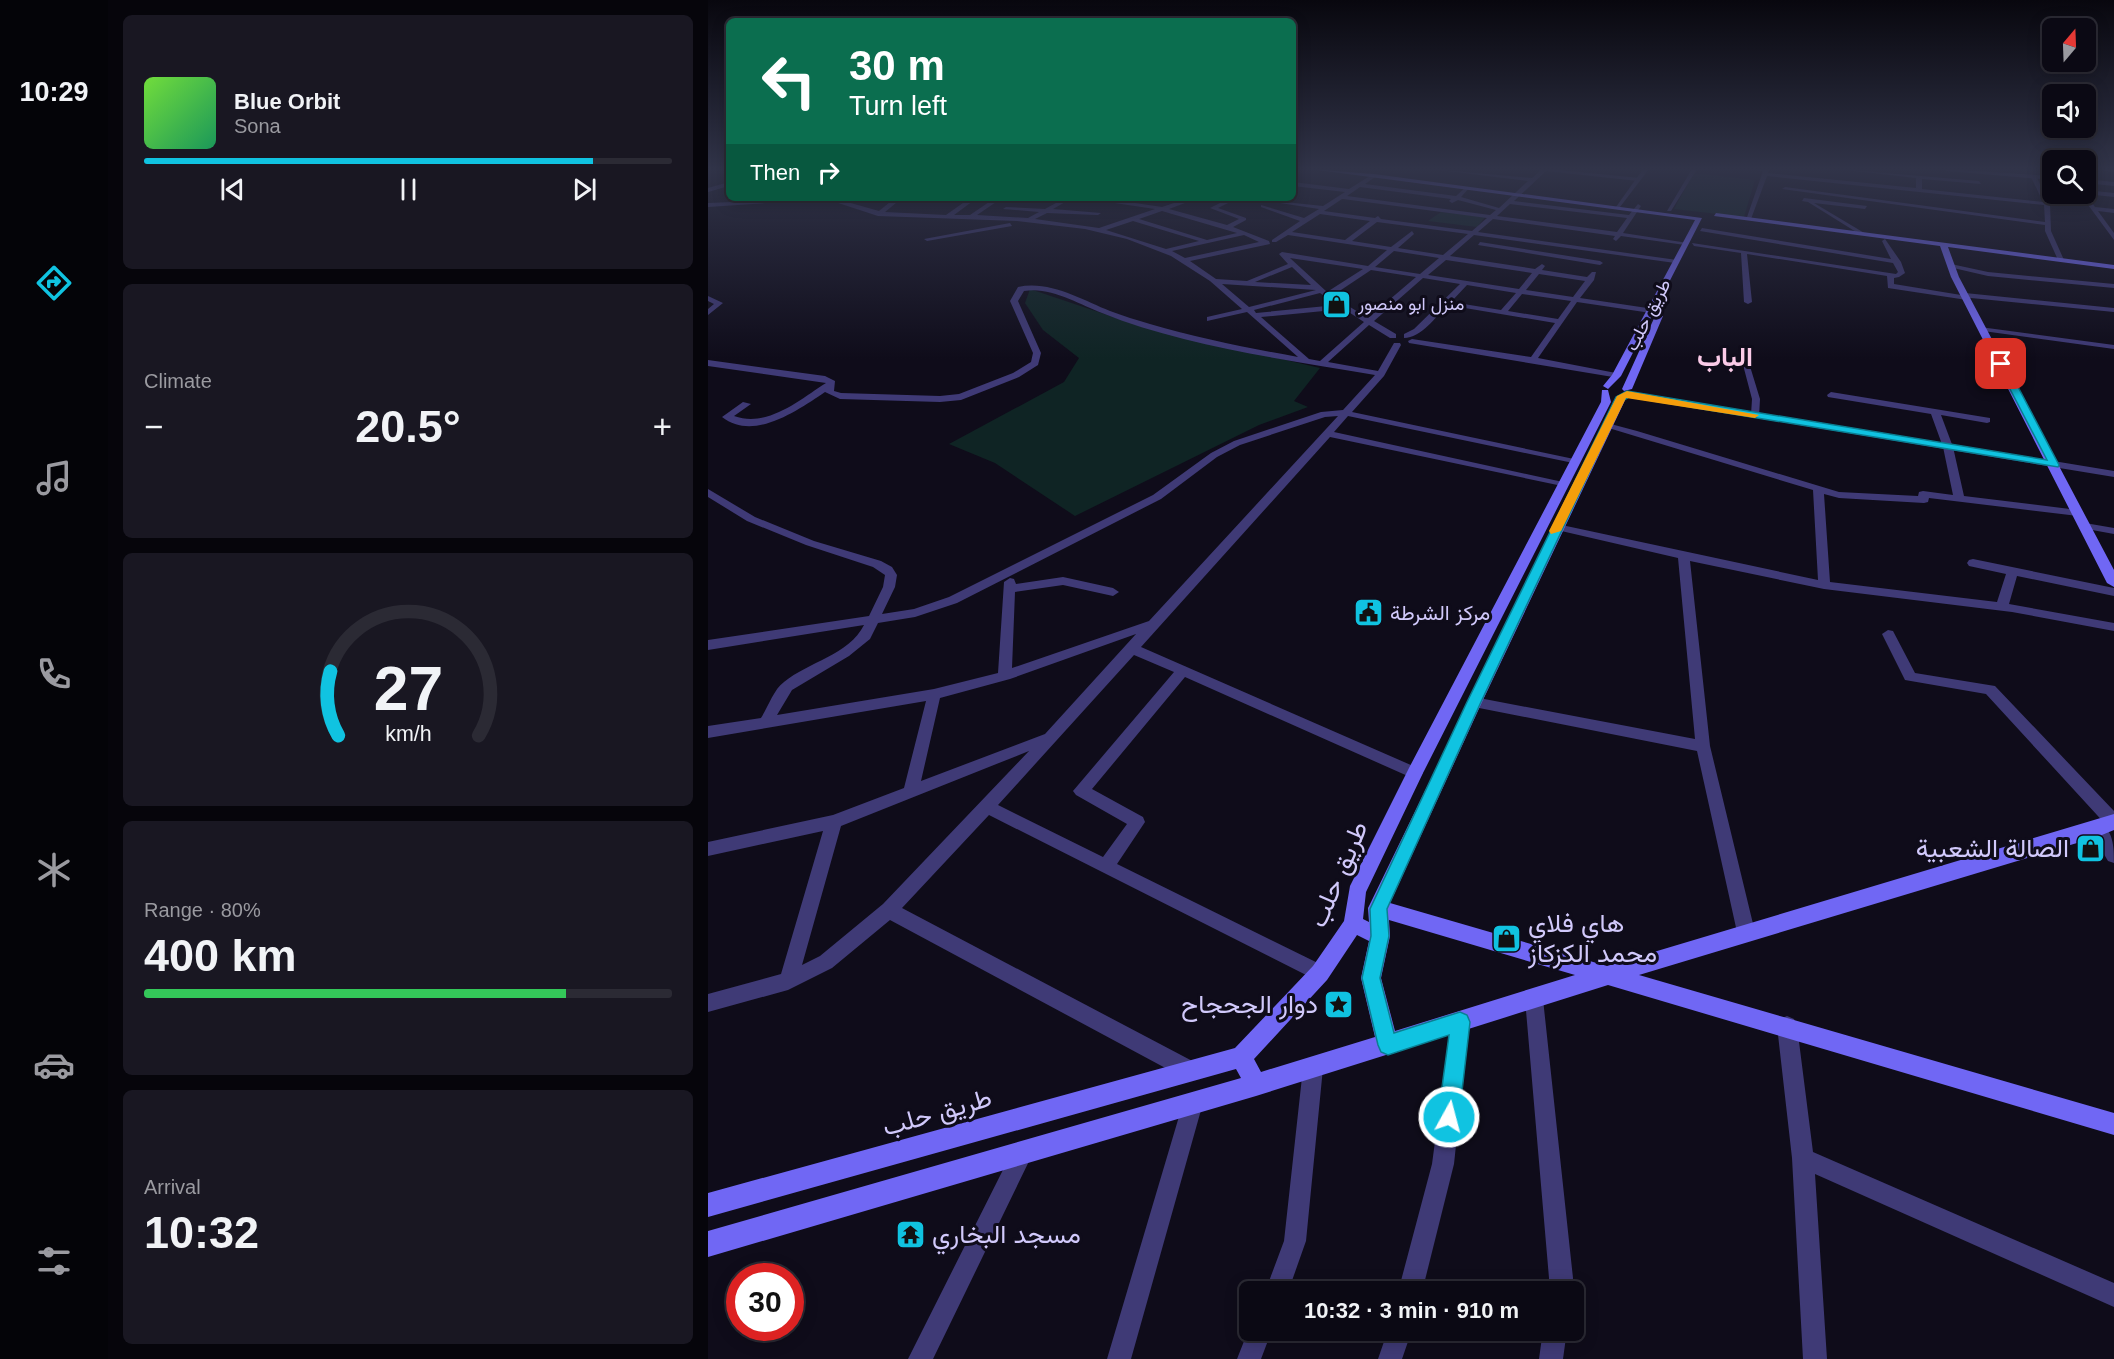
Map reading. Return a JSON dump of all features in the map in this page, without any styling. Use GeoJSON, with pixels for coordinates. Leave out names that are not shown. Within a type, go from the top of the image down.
{"type":"FeatureCollection","features":[{"type":"Feature","properties":{"kind":"main road","name":"طريق حلب"},"geometry":{"type":"LineString","coordinates":[[708,1205],[1241,1057],[1320,973],[1353,924],[1357,892],[1415,773],[1607,400],[1607,389],[1651,311],[1675,261],[1694,232]]}},
{"type":"Feature","properties":{"kind":"main road"},"geometry":{"type":"LineString","coordinates":[[1388,1045],[1371,978],[1380,936],[1378,909],[1557,527],[1625,393],[1700,232]]}},
{"type":"Feature","properties":{"kind":"main road"},"geometry":{"type":"LineString","coordinates":[[1824,232],[2061,260],[2114,269]]}},
{"type":"Feature","properties":{"kind":"main road"},"geometry":{"type":"LineString","coordinates":[[1851,232],[2082,267],[2114,269]]}},
{"type":"Feature","properties":{"kind":"main road"},"geometry":{"type":"LineString","coordinates":[[1944,247],[1966,297],[2114,583]]}},
{"type":"Feature","properties":{"kind":"main road"},"geometry":{"type":"LineString","coordinates":[[2082,267],[2114,262]]}},
{"type":"Feature","properties":{"kind":"main road"},"geometry":{"type":"LineString","coordinates":[[1607,389],[1625,393]]}},
{"type":"Feature","properties":{"kind":"main road"},"geometry":{"type":"LineString","coordinates":[[708,1244],[1313,1068],[1746,932],[2106,825]]}},
{"type":"Feature","properties":{"kind":"main road"},"geometry":{"type":"LineString","coordinates":[[1378,909],[1787,1026],[2114,1124]]}},
{"type":"Feature","properties":{"kind":"main road"},"geometry":{"type":"LineString","coordinates":[[1353,924],[1380,936]]}},
{"type":"Feature","properties":{"kind":"main road"},"geometry":{"type":"LineString","coordinates":[[1241,1057],[1256,1085]]}},
{"type":"Feature","properties":{"kind":"street"},"geometry":{"type":"LineString","coordinates":[[927,239],[962,232]]}},
{"type":"Feature","properties":{"kind":"street"},"geometry":{"type":"LineString","coordinates":[[1103,232],[1165,251],[1184,261],[1252,312],[1309,361]]}},
{"type":"Feature","properties":{"kind":"street"},"geometry":{"type":"LineString","coordinates":[[1177,232],[1207,242]]}},
{"type":"Feature","properties":{"kind":"street"},"geometry":{"type":"LineString","coordinates":[[1346,242],[1359,232]]}},
{"type":"Feature","properties":{"kind":"street"},"geometry":{"type":"LineString","coordinates":[[1408,232],[1422,235]]}},
{"type":"Feature","properties":{"kind":"street"},"geometry":{"type":"LineString","coordinates":[[1462,232],[1675,261]]}},
{"type":"Feature","properties":{"kind":"street"},"geometry":{"type":"LineString","coordinates":[[1503,312],[1570,232]]}},
{"type":"Feature","properties":{"kind":"street"},"geometry":{"type":"LineString","coordinates":[[1616,232],[1685,243]]}},
{"type":"Feature","properties":{"kind":"street"},"geometry":{"type":"LineString","coordinates":[[1716,232],[1898,262]]}},
{"type":"Feature","properties":{"kind":"street"},"geometry":{"type":"LineString","coordinates":[[2050,232],[2061,260]]}},
{"type":"Feature","properties":{"kind":"street"},"geometry":{"type":"LineString","coordinates":[[1165,251],[1246,233],[1270,242],[1291,265],[1322,291],[1402,340],[1533,360],[1616,376]]}},
{"type":"Feature","properties":{"kind":"street"},"geometry":{"type":"LineString","coordinates":[[1184,261],[1270,242],[1288,233],[1590,280]]}},
{"type":"Feature","properties":{"kind":"street"},"geometry":{"type":"LineString","coordinates":[[1210,320],[1252,312],[1322,291],[1370,268],[1412,233]]}},
{"type":"Feature","properties":{"kind":"street"},"geometry":{"type":"LineString","coordinates":[[1533,360],[1590,280],[1620,233]]}},
{"type":"Feature","properties":{"kind":"street"},"geometry":{"type":"LineString","coordinates":[[1322,363],[1368,320],[1473,234]]}},
{"type":"Feature","properties":{"kind":"street"},"geometry":{"type":"LineString","coordinates":[[1454,240],[1600,263]]}},
{"type":"Feature","properties":{"kind":"street"},"geometry":{"type":"LineString","coordinates":[[1694,244],[1890,276],[1902,273],[1885,241]]}},
{"type":"Feature","properties":{"kind":"street"},"geometry":{"type":"LineString","coordinates":[[1744,253],[1748,302]]}},
{"type":"Feature","properties":{"kind":"street"},"geometry":{"type":"LineString","coordinates":[[1283,255],[1651,311]]}},
{"type":"Feature","properties":{"kind":"street"},"geometry":{"type":"LineString","coordinates":[[1245,283],[1291,265]]}},
{"type":"Feature","properties":{"kind":"street"},"geometry":{"type":"LineString","coordinates":[[1951,266],[1988,274],[2114,286]]}},
{"type":"Feature","properties":{"kind":"street"},"geometry":{"type":"LineString","coordinates":[[1988,274],[1993,282]]}},
{"type":"Feature","properties":{"kind":"street"},"geometry":{"type":"LineString","coordinates":[[1890,276],[1890,286],[1966,297],[2114,310]]}},
{"type":"Feature","properties":{"kind":"street"},"geometry":{"type":"LineString","coordinates":[[1213,281],[1322,291]]}},
{"type":"Feature","properties":{"kind":"street"},"geometry":{"type":"LineString","coordinates":[[708,1003],[788,981],[825,963],[889,910],[987,807],[1346,413],[1381,374],[1402,340],[1417,331],[1466,284]]}},
{"type":"Feature","properties":{"kind":"street"},"geometry":{"type":"LineString","coordinates":[[832,383],[830,392],[840,396],[947,399],[973,394],[1016,375],[1032,366],[1038,358],[1014,304],[1019,290],[1032,286],[1144,324],[1309,361],[1381,374]]}},
{"type":"Feature","properties":{"kind":"street"},"geometry":{"type":"LineString","coordinates":[[1998,290],[2003,299]]}},
{"type":"Feature","properties":{"kind":"street"},"geometry":{"type":"LineString","coordinates":[[708,298],[717,300],[719,304],[708,314]]}},
{"type":"Feature","properties":{"kind":"street"},"geometry":{"type":"LineString","coordinates":[[1446,303],[1560,322]]}},
{"type":"Feature","properties":{"kind":"street"},"geometry":{"type":"LineString","coordinates":[[1252,312],[1346,307]]}},
{"type":"Feature","properties":{"kind":"street"},"geometry":{"type":"LineString","coordinates":[[1983,329],[2114,347]]}},
{"type":"Feature","properties":{"kind":"street"},"geometry":{"type":"LineString","coordinates":[[708,363],[779,371],[825,379],[832,383]]}},
{"type":"Feature","properties":{"kind":"street"},"geometry":{"type":"LineString","coordinates":[[1744,363],[1756,399],[1756,415]]}},
{"type":"Feature","properties":{"kind":"street"},"geometry":{"type":"LineString","coordinates":[[746,404],[727,417],[755,423],[767,421],[832,383]]}},
{"type":"Feature","properties":{"kind":"street"},"geometry":{"type":"LineString","coordinates":[[1625,393],[2114,474]]}},
{"type":"Feature","properties":{"kind":"street"},"geometry":{"type":"LineString","coordinates":[[1831,395],[1987,420]]}},
{"type":"Feature","properties":{"kind":"street"},"geometry":{"type":"LineString","coordinates":[[1935,412],[1948,447],[1959,498]]}},
{"type":"Feature","properties":{"kind":"street"},"geometry":{"type":"LineString","coordinates":[[708,645],[873,620],[935,608],[1157,497],[1214,455],[1237,442],[1328,413],[1346,413],[1574,462]]}},
{"type":"Feature","properties":{"kind":"street"},"geometry":{"type":"LineString","coordinates":[[1607,426],[1684,446],[1742,467],[1839,495],[1924,500],[1923,494],[2078,513]]}},
{"type":"Feature","properties":{"kind":"street"},"geometry":{"type":"LineString","coordinates":[[1326,433],[1563,485]]}},
{"type":"Feature","properties":{"kind":"street"},"geometry":{"type":"LineString","coordinates":[[1818,490],[1824,585]]}},
{"type":"Feature","properties":{"kind":"street"},"geometry":{"type":"LineString","coordinates":[[708,492],[727,506],[778,531],[884,567],[888,570],[891,581],[865,636],[854,647],[787,686],[766,722]]}},
{"type":"Feature","properties":{"kind":"street"},"geometry":{"type":"LineString","coordinates":[[2085,526],[2114,531]]}},
{"type":"Feature","properties":{"kind":"street"},"geometry":{"type":"LineString","coordinates":[[1557,527],[1824,585],[2002,607],[2114,627]]}},
{"type":"Feature","properties":{"kind":"street"},"geometry":{"type":"LineString","coordinates":[[1684,556],[1703,746],[1746,932]]}},
{"type":"Feature","properties":{"kind":"street"},"geometry":{"type":"LineString","coordinates":[[1973,563],[2114,592]]}},
{"type":"Feature","properties":{"kind":"street"},"geometry":{"type":"LineString","coordinates":[[2002,607],[2013,571]]}},
{"type":"Feature","properties":{"kind":"street"},"geometry":{"type":"LineString","coordinates":[[1005,575],[1012,589],[1005,676]]}},
{"type":"Feature","properties":{"kind":"street"},"geometry":{"type":"LineString","coordinates":[[1012,589],[1063,580],[1113,592]]}},
{"type":"Feature","properties":{"kind":"street"},"geometry":{"type":"LineString","coordinates":[[708,732],[934,694],[1005,676],[1152,624]]}},
{"type":"Feature","properties":{"kind":"street"},"geometry":{"type":"LineString","coordinates":[[1888,634],[1910,677],[1990,690],[2106,825],[2114,856]]}},
{"type":"Feature","properties":{"kind":"street"},"geometry":{"type":"LineString","coordinates":[[1131,648],[1415,773]]}},
{"type":"Feature","properties":{"kind":"street"},"geometry":{"type":"LineString","coordinates":[[1106,866],[1137,822],[1081,791],[1183,671]]}},
{"type":"Feature","properties":{"kind":"street"},"geometry":{"type":"LineString","coordinates":[[912,790],[934,694]]}},
{"type":"Feature","properties":{"kind":"street"},"geometry":{"type":"LineString","coordinates":[[1474,702],[1703,746]]}},
{"type":"Feature","properties":{"kind":"street"},"geometry":{"type":"LineString","coordinates":[[708,849],[834,822],[1048,738]]}},
{"type":"Feature","properties":{"kind":"street"},"geometry":{"type":"LineString","coordinates":[[987,807],[1320,973]]}},
{"type":"Feature","properties":{"kind":"street"},"geometry":{"type":"LineString","coordinates":[[788,981],[834,822]]}},
{"type":"Feature","properties":{"kind":"street"},"geometry":{"type":"LineString","coordinates":[[889,910],[1191,1071]]}},
{"type":"Feature","properties":{"kind":"street"},"geometry":{"type":"LineString","coordinates":[[1534,999],[1562,1281]]}},
{"type":"Feature","properties":{"kind":"street"},"geometry":{"type":"LineString","coordinates":[[1413,1281],[1443,1164],[1460,1022]]}},
{"type":"Feature","properties":{"kind":"street"},"geometry":{"type":"LineString","coordinates":[[1787,1026],[1803,1158],[1815,1359]]}},
{"type":"Feature","properties":{"kind":"street"},"geometry":{"type":"LineString","coordinates":[[1280,1281],[1295,1241],[1313,1068]]}},
{"type":"Feature","properties":{"kind":"street"},"geometry":{"type":"LineString","coordinates":[[1119,1359],[1193,1103]]}},
{"type":"Feature","properties":{"kind":"street"},"geometry":{"type":"LineString","coordinates":[[920,1359],[1022,1153]]}},
{"type":"Feature","properties":{"kind":"street"},"geometry":{"type":"LineString","coordinates":[[1803,1158],[2114,1295]]}},
{"type":"Feature","properties":{"kind":"street"},"geometry":{"type":"LineString","coordinates":[[1250,1359],[1256,1341]]}},
{"type":"Feature","properties":{"kind":"street"},"geometry":{"type":"LineString","coordinates":[[1390,1359],[1396,1341]]}},
{"type":"Feature","properties":{"kind":"street"},"geometry":{"type":"LineString","coordinates":[[1551,1359],[1553,1341]]}},
{"type":"Feature","properties":{"kind":"green space"},"geometry":{"type":"Polygon","coordinates":[[[1030,289],[1134,324],[1320,368],[1294,401],[1308,407],[1259,425],[1075,516],[995,463],[949,444],[1064,382],[1079,358],[1043,330],[1025,303],[1030,289]]]}},
{"type":"Feature","properties":{"kind":"slow traffic"},"geometry":{"type":"LineString","coordinates":[[1555,531],[1622,396],[1627,394],[1755,415]]}},
{"type":"Feature","properties":{"kind":"place","name":"منزل ابو منصور"},"geometry":{"type":"Point","coordinates":[1337,304]}},
{"type":"Feature","properties":{"kind":"place","name":"مركز الشرطة"},"geometry":{"type":"Point","coordinates":[1369,612]}},
{"type":"Feature","properties":{"kind":"place","name":"الصالة الشعبية"},"geometry":{"type":"Point","coordinates":[2090,848]}},
{"type":"Feature","properties":{"kind":"place","name":"هاي فلاي محمد الكزكاز"},"geometry":{"type":"Point","coordinates":[1507,938]}},
{"type":"Feature","properties":{"kind":"place","name":"دوار الجحجاح"},"geometry":{"type":"Point","coordinates":[1339,1004]}},
{"type":"Feature","properties":{"kind":"place","name":"مسجد البخاري"},"geometry":{"type":"Point","coordinates":[911,1234]}},
{"type":"Feature","properties":{"kind":"district","name":"الباب"},"geometry":{"type":"Point","coordinates":[1725,357]}},
{"type":"Feature","properties":{"kind":"route"},"geometry":{"type":"LineString","coordinates":[[1449,1117],[1460,1022],[1388,1045],[1371,978],[1380,936],[1378,909],[1619,399],[1627,394],[2054,465],[2001,364]]}}]}
